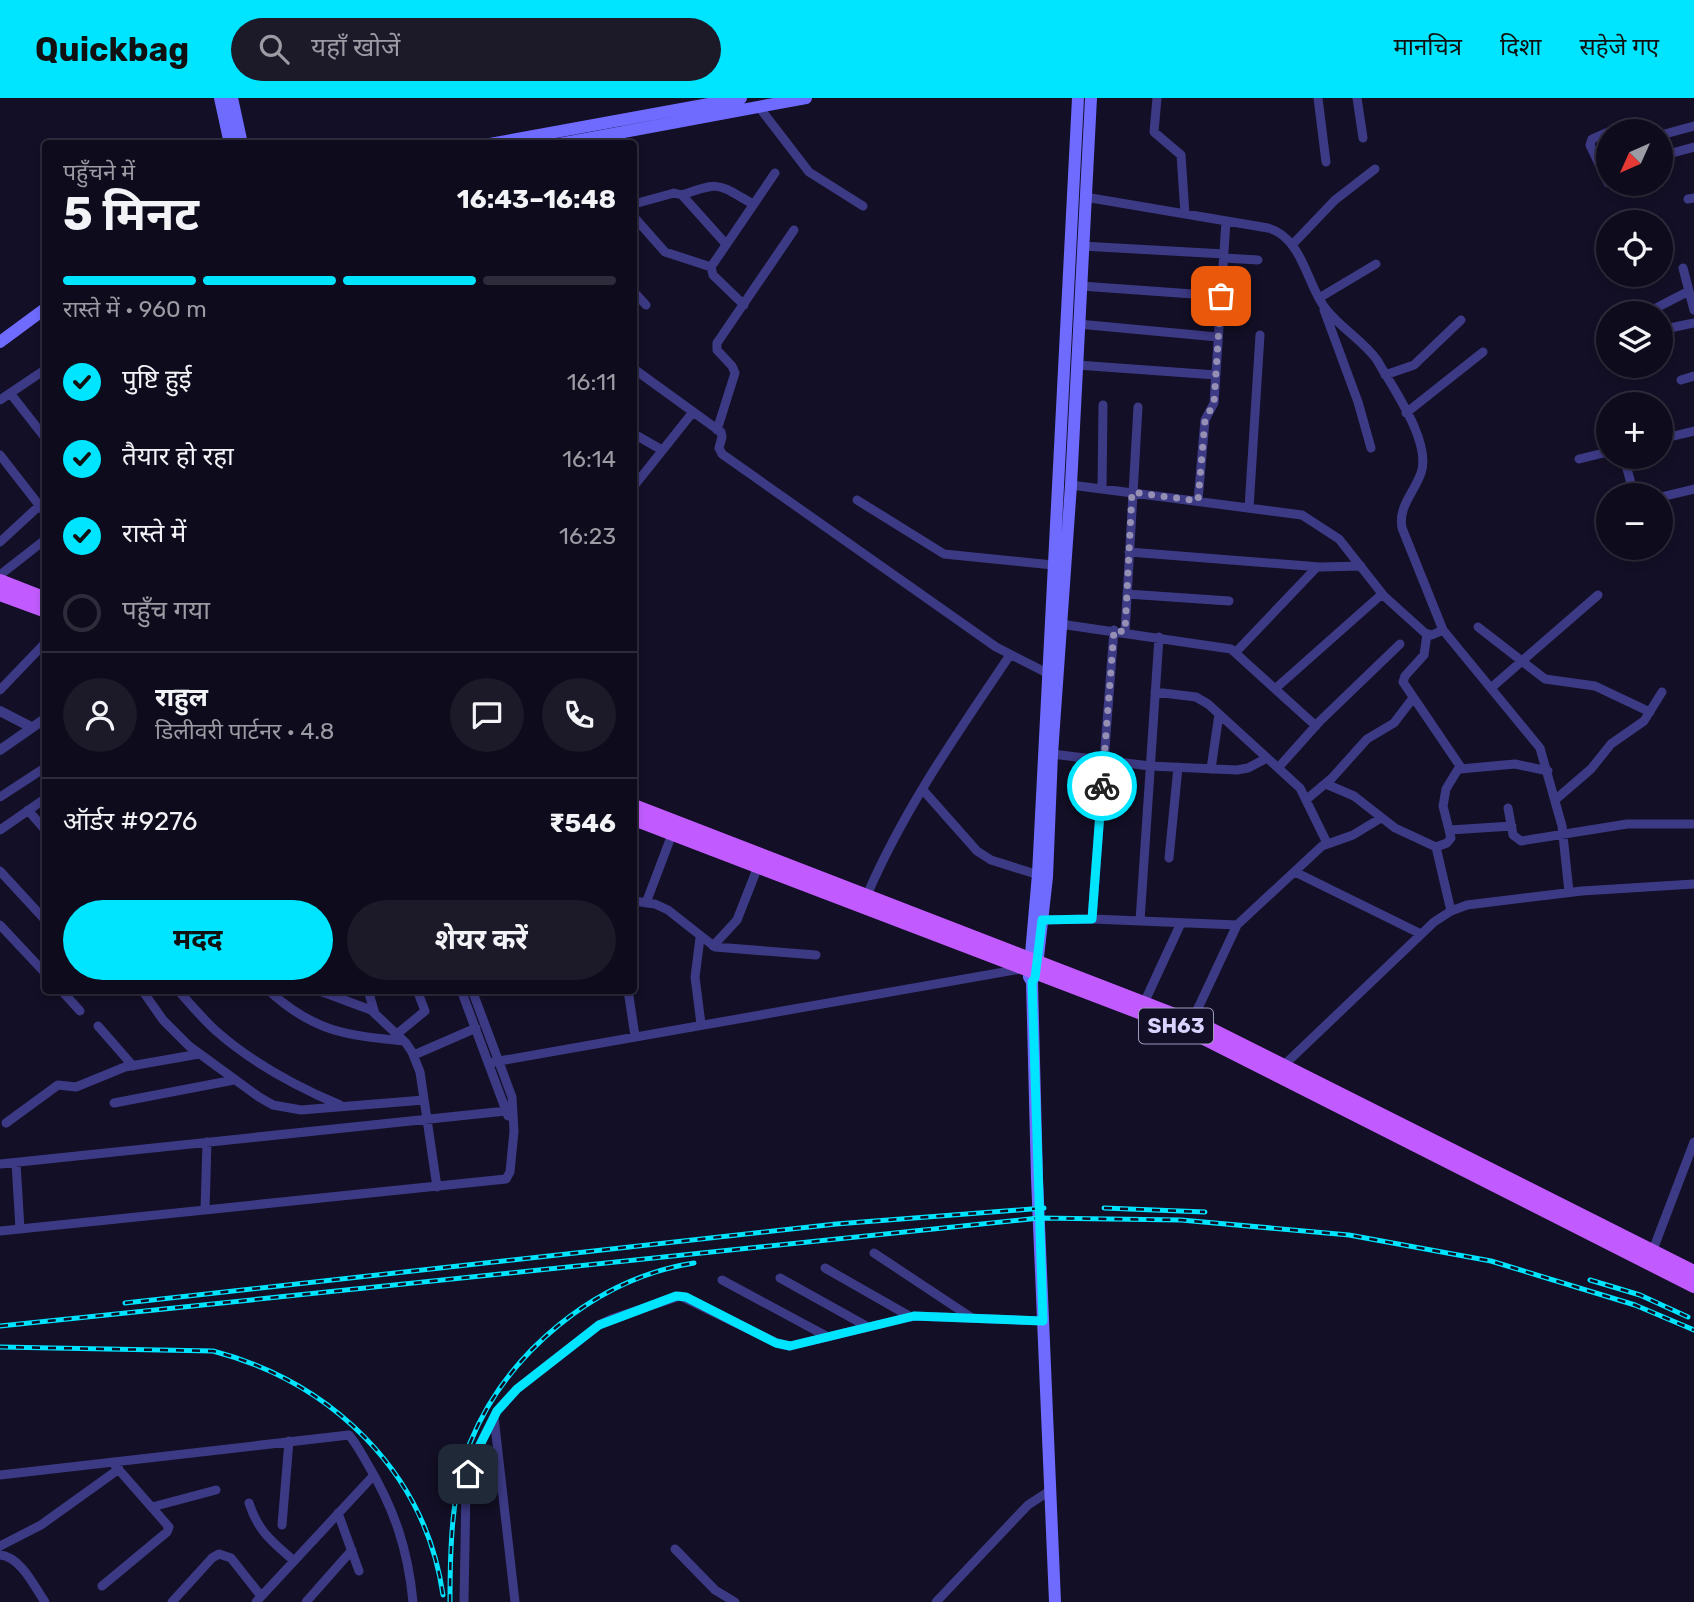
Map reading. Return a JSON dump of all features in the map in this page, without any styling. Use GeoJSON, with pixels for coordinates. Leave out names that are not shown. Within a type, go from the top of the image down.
{"type":"FeatureCollection","features":[{"type":"Feature","properties":{"kind":"main road"},"geometry":{"type":"LineString","coordinates":[[220,98],[229,140]]}},
{"type":"Feature","properties":{"kind":"main road"},"geometry":{"type":"LineString","coordinates":[[232,98],[241,140]]}},
{"type":"Feature","properties":{"kind":"main road"},"geometry":{"type":"LineString","coordinates":[[569,140],[592,131],[741,98]]}},
{"type":"Feature","properties":{"kind":"main road"},"geometry":{"type":"LineString","coordinates":[[522,140],[806,98]]}},
{"type":"Feature","properties":{"kind":"main road"},"geometry":{"type":"LineString","coordinates":[[1042,876],[1047,673],[1078,98]]}},
{"type":"Feature","properties":{"kind":"main road"},"geometry":{"type":"LineString","coordinates":[[1055,1602],[1031,969],[1042,876],[1071,485],[1091,98]]}},
{"type":"Feature","properties":{"kind":"main road"},"geometry":{"type":"LineString","coordinates":[[0,342],[42,311]]}},
{"type":"Feature","properties":{"kind":"main road"},"geometry":{"type":"LineString","coordinates":[[0,581],[42,597]]}},
{"type":"Feature","properties":{"kind":"main road"},"geometry":{"type":"LineString","coordinates":[[0,594],[42,610]]}},
{"type":"Feature","properties":{"kind":"main road","name":"SH63"},"geometry":{"type":"LineString","coordinates":[[637,808],[674,828],[858,896],[1280,1069]]}},
{"type":"Feature","properties":{"kind":"main road","name":"SH63"},"geometry":{"type":"LineString","coordinates":[[637,820],[674,828]]}},
{"type":"Feature","properties":{"kind":"main road","name":"SH63"},"geometry":{"type":"LineString","coordinates":[[1031,969],[1144,1003],[1192,1021],[1280,1069],[1650,1257],[1694,1286]]}},
{"type":"Feature","properties":{"kind":"main road","name":"SH63"},"geometry":{"type":"LineString","coordinates":[[1650,1257],[1694,1272]]}},
{"type":"Feature","properties":{"kind":"street"},"geometry":{"type":"LineString","coordinates":[[1157,98],[1154,132],[1181,155],[1185,214]]}},
{"type":"Feature","properties":{"kind":"street"},"geometry":{"type":"LineString","coordinates":[[1318,98],[1326,162]]}},
{"type":"Feature","properties":{"kind":"street"},"geometry":{"type":"LineString","coordinates":[[1357,98],[1363,138]]}},
{"type":"Feature","properties":{"kind":"street"},"geometry":{"type":"LineString","coordinates":[[759,107],[809,172],[863,206]]}},
{"type":"Feature","properties":{"kind":"street"},"geometry":{"type":"LineString","coordinates":[[1673,132],[1694,126]]}},
{"type":"Feature","properties":{"kind":"street"},"geometry":{"type":"LineString","coordinates":[[1596,137],[1592,139],[1590,145],[1596,158]]}},
{"type":"Feature","properties":{"kind":"street"},"geometry":{"type":"LineString","coordinates":[[1673,153],[1694,147]]}},
{"type":"Feature","properties":{"kind":"street"},"geometry":{"type":"LineString","coordinates":[[1292,245],[1335,200],[1375,169]]}},
{"type":"Feature","properties":{"kind":"street"},"geometry":{"type":"LineString","coordinates":[[744,305],[713,275],[711,267],[775,173]]}},
{"type":"Feature","properties":{"kind":"street"},"geometry":{"type":"LineString","coordinates":[[637,203],[718,185],[753,204]]}},
{"type":"Feature","properties":{"kind":"street"},"geometry":{"type":"LineString","coordinates":[[682,195],[725,243]]}},
{"type":"Feature","properties":{"kind":"street"},"geometry":{"type":"LineString","coordinates":[[1085,197],[1275,230],[1287,237],[1321,301],[1358,401],[1371,448]]}},
{"type":"Feature","properties":{"kind":"street"},"geometry":{"type":"LineString","coordinates":[[637,220],[665,252],[711,267]]}},
{"type":"Feature","properties":{"kind":"street"},"geometry":{"type":"LineString","coordinates":[[1198,501],[1205,420],[1213,407],[1226,221]]}},
{"type":"Feature","properties":{"kind":"street"},"geometry":{"type":"LineString","coordinates":[[718,430],[735,373],[716,347],[794,230]]}},
{"type":"Feature","properties":{"kind":"street"},"geometry":{"type":"LineString","coordinates":[[1082,246],[1258,260]]}},
{"type":"Feature","properties":{"kind":"street"},"geometry":{"type":"LineString","coordinates":[[1321,301],[1376,264]]}},
{"type":"Feature","properties":{"kind":"street"},"geometry":{"type":"LineString","coordinates":[[1673,304],[1692,300],[1683,268]]}},
{"type":"Feature","properties":{"kind":"street"},"geometry":{"type":"LineString","coordinates":[[1081,286],[1221,296]]}},
{"type":"Feature","properties":{"kind":"street"},"geometry":{"type":"LineString","coordinates":[[637,295],[646,305]]}},
{"type":"Feature","properties":{"kind":"street"},"geometry":{"type":"LineString","coordinates":[[1321,301],[1370,351],[1421,444],[1422,472],[1403,508],[1401,521],[1443,630],[1536,742],[1548,771],[1563,836],[1569,892]]}},
{"type":"Feature","properties":{"kind":"street"},"geometry":{"type":"LineString","coordinates":[[1385,375],[1414,365],[1461,320]]}},
{"type":"Feature","properties":{"kind":"street"},"geometry":{"type":"LineString","coordinates":[[1673,327],[1694,323]]}},
{"type":"Feature","properties":{"kind":"street"},"geometry":{"type":"LineString","coordinates":[[1079,324],[1218,337]]}},
{"type":"Feature","properties":{"kind":"street"},"geometry":{"type":"LineString","coordinates":[[1249,508],[1260,335]]}},
{"type":"Feature","properties":{"kind":"street"},"geometry":{"type":"LineString","coordinates":[[1406,413],[1483,352]]}},
{"type":"Feature","properties":{"kind":"street"},"geometry":{"type":"LineString","coordinates":[[1077,365],[1216,375]]}},
{"type":"Feature","properties":{"kind":"street"},"geometry":{"type":"LineString","coordinates":[[42,371],[4,395],[42,435]]}},
{"type":"Feature","properties":{"kind":"street"},"geometry":{"type":"LineString","coordinates":[[637,371],[718,430],[722,434],[719,448],[722,454],[1010,655],[1047,673]]}},
{"type":"Feature","properties":{"kind":"street"},"geometry":{"type":"LineString","coordinates":[[1681,380],[1694,376]]}},
{"type":"Feature","properties":{"kind":"street"},"geometry":{"type":"LineString","coordinates":[[1102,488],[1103,405]]}},
{"type":"Feature","properties":{"kind":"street"},"geometry":{"type":"LineString","coordinates":[[1125,632],[1138,407]]}},
{"type":"Feature","properties":{"kind":"street"},"geometry":{"type":"LineString","coordinates":[[637,482],[693,412]]}},
{"type":"Feature","properties":{"kind":"street"},"geometry":{"type":"LineString","coordinates":[[1673,436],[1694,431]]}},
{"type":"Feature","properties":{"kind":"street"},"geometry":{"type":"LineString","coordinates":[[637,436],[662,450]]}},
{"type":"Feature","properties":{"kind":"street"},"geometry":{"type":"LineString","coordinates":[[0,455],[42,509]]}},
{"type":"Feature","properties":{"kind":"street"},"geometry":{"type":"LineString","coordinates":[[1578,459],[1596,455]]}},
{"type":"Feature","properties":{"kind":"street"},"geometry":{"type":"LineString","coordinates":[[1071,485],[1302,515],[1339,539],[1382,594],[1427,634],[1432,635],[1443,630]]}},
{"type":"Feature","properties":{"kind":"street"},"geometry":{"type":"LineString","coordinates":[[1673,494],[1694,489]]}},
{"type":"Feature","properties":{"kind":"street"},"geometry":{"type":"LineString","coordinates":[[857,500],[944,554],[1053,565]]}},
{"type":"Feature","properties":{"kind":"street"},"geometry":{"type":"LineString","coordinates":[[0,542],[39,506]]}},
{"type":"Feature","properties":{"kind":"street"},"geometry":{"type":"LineString","coordinates":[[0,575],[42,542]]}},
{"type":"Feature","properties":{"kind":"street"},"geometry":{"type":"LineString","coordinates":[[1129,552],[1317,567],[1361,566]]}},
{"type":"Feature","properties":{"kind":"street"},"geometry":{"type":"LineString","coordinates":[[1236,652],[1317,567]]}},
{"type":"Feature","properties":{"kind":"street"},"geometry":{"type":"LineString","coordinates":[[1127,594],[1229,601]]}},
{"type":"Feature","properties":{"kind":"street"},"geometry":{"type":"LineString","coordinates":[[1276,688],[1382,594]]}},
{"type":"Feature","properties":{"kind":"street"},"geometry":{"type":"LineString","coordinates":[[1490,688],[1598,596]]}},
{"type":"Feature","properties":{"kind":"street"},"geometry":{"type":"LineString","coordinates":[[1060,624],[1225,647],[1236,652],[1316,726]]}},
{"type":"Feature","properties":{"kind":"street"},"geometry":{"type":"LineString","coordinates":[[1478,626],[1521,662],[1549,681],[1595,687],[1650,712]]}},
{"type":"Feature","properties":{"kind":"street"},"geometry":{"type":"LineString","coordinates":[[1092,919],[1114,630]]}},
{"type":"Feature","properties":{"kind":"street"},"geometry":{"type":"LineString","coordinates":[[1326,784],[1354,796],[1395,828],[1436,847],[1450,841],[1450,830],[1443,806],[1446,789],[1460,769],[1459,762],[1404,685],[1403,679],[1423,655],[1427,634]]}},
{"type":"Feature","properties":{"kind":"street"},"geometry":{"type":"LineString","coordinates":[[1140,921],[1159,637]]}},
{"type":"Feature","properties":{"kind":"street"},"geometry":{"type":"LineString","coordinates":[[1278,768],[1316,726],[1400,644]]}},
{"type":"Feature","properties":{"kind":"street"},"geometry":{"type":"LineString","coordinates":[[0,690],[42,646]]}},
{"type":"Feature","properties":{"kind":"street"},"geometry":{"type":"LineString","coordinates":[[858,896],[1010,655]]}},
{"type":"Feature","properties":{"kind":"street"},"geometry":{"type":"LineString","coordinates":[[1155,692],[1196,697],[1219,714],[1300,788],[1327,843]]}},
{"type":"Feature","properties":{"kind":"street"},"geometry":{"type":"LineString","coordinates":[[1555,800],[1591,769],[1611,744],[1644,721],[1662,692]]}},
{"type":"Feature","properties":{"kind":"street"},"geometry":{"type":"LineString","coordinates":[[1307,799],[1326,784],[1367,739],[1398,719],[1413,698]]}},
{"type":"Feature","properties":{"kind":"street"},"geometry":{"type":"LineString","coordinates":[[0,711],[31,727]]}},
{"type":"Feature","properties":{"kind":"street"},"geometry":{"type":"LineString","coordinates":[[1211,769],[1219,714]]}},
{"type":"Feature","properties":{"kind":"street"},"geometry":{"type":"LineString","coordinates":[[0,750],[42,720]]}},
{"type":"Feature","properties":{"kind":"street"},"geometry":{"type":"LineString","coordinates":[[1052,754],[1150,766],[1243,770],[1267,758]]}},
{"type":"Feature","properties":{"kind":"street"},"geometry":{"type":"LineString","coordinates":[[1460,769],[1515,764],[1548,771]]}},
{"type":"Feature","properties":{"kind":"street"},"geometry":{"type":"LineString","coordinates":[[1169,858],[1178,767]]}},
{"type":"Feature","properties":{"kind":"street"},"geometry":{"type":"LineString","coordinates":[[0,797],[42,770]]}},
{"type":"Feature","properties":{"kind":"street"},"geometry":{"type":"LineString","coordinates":[[923,790],[977,851],[992,860],[1042,876]]}},
{"type":"Feature","properties":{"kind":"street"},"geometry":{"type":"LineString","coordinates":[[0,830],[42,801]]}},
{"type":"Feature","properties":{"kind":"street"},"geometry":{"type":"LineString","coordinates":[[1508,808],[1513,835],[1521,841],[1627,824],[1694,824]]}},
{"type":"Feature","properties":{"kind":"street"},"geometry":{"type":"LineString","coordinates":[[28,810],[42,826]]}},
{"type":"Feature","properties":{"kind":"street"},"geometry":{"type":"LineString","coordinates":[[1192,1021],[1237,925],[1327,843],[1349,837],[1381,818]]}},
{"type":"Feature","properties":{"kind":"street"},"geometry":{"type":"LineString","coordinates":[[1450,830],[1511,826]]}},
{"type":"Feature","properties":{"kind":"street"},"geometry":{"type":"LineString","coordinates":[[646,903],[674,828]]}},
{"type":"Feature","properties":{"kind":"street"},"geometry":{"type":"LineString","coordinates":[[1436,847],[1451,911]]}},
{"type":"Feature","properties":{"kind":"street"},"geometry":{"type":"LineString","coordinates":[[713,946],[737,920],[760,861]]}},
{"type":"Feature","properties":{"kind":"street"},"geometry":{"type":"LineString","coordinates":[[0,871],[42,914]]}},
{"type":"Feature","properties":{"kind":"street"},"geometry":{"type":"LineString","coordinates":[[1295,872],[1421,934]]}},
{"type":"Feature","properties":{"kind":"street"},"geometry":{"type":"LineString","coordinates":[[1280,1069],[1421,934],[1451,911],[1467,905],[1569,892],[1694,884]]}},
{"type":"Feature","properties":{"kind":"street"},"geometry":{"type":"LineString","coordinates":[[637,902],[668,910],[700,938],[721,949],[816,955]]}},
{"type":"Feature","properties":{"kind":"street"},"geometry":{"type":"LineString","coordinates":[[1038,920],[1092,919],[1237,925]]}},
{"type":"Feature","properties":{"kind":"street"},"geometry":{"type":"LineString","coordinates":[[1144,1003],[1181,923]]}},
{"type":"Feature","properties":{"kind":"street"},"geometry":{"type":"LineString","coordinates":[[0,925],[42,970]]}},
{"type":"Feature","properties":{"kind":"street"},"geometry":{"type":"LineString","coordinates":[[700,938],[695,977],[701,1024]]}},
{"type":"Feature","properties":{"kind":"street"},"geometry":{"type":"LineString","coordinates":[[494,1061],[1031,969]]}},
{"type":"Feature","properties":{"kind":"street"},"geometry":{"type":"LineString","coordinates":[[65,994],[80,1011]]}},
{"type":"Feature","properties":{"kind":"street"},"geometry":{"type":"LineString","coordinates":[[145,994],[175,1033],[199,1054],[259,1097],[285,1109],[424,1100]]}},
{"type":"Feature","properties":{"kind":"street"},"geometry":{"type":"LineString","coordinates":[[182,994],[214,1030],[252,1060],[289,1082],[344,1107]]}},
{"type":"Feature","properties":{"kind":"street"},"geometry":{"type":"LineString","coordinates":[[272,994],[287,1007],[332,1030],[349,1035],[400,1037],[425,1011],[419,994]]}},
{"type":"Feature","properties":{"kind":"street"},"geometry":{"type":"LineString","coordinates":[[328,994],[376,1014],[414,1055],[420,1072],[437,1187]]}},
{"type":"Feature","properties":{"kind":"street"},"geometry":{"type":"LineString","coordinates":[[369,994],[376,1014]]}},
{"type":"Feature","properties":{"kind":"street"},"geometry":{"type":"LineString","coordinates":[[0,1231],[506,1179],[510,1172],[514,1130],[512,1097],[475,1028],[462,994]]}},
{"type":"Feature","properties":{"kind":"street"},"geometry":{"type":"LineString","coordinates":[[473,994],[506,1111],[514,1130]]}},
{"type":"Feature","properties":{"kind":"street"},"geometry":{"type":"LineString","coordinates":[[629,994],[635,1036]]}},
{"type":"Feature","properties":{"kind":"street"},"geometry":{"type":"LineString","coordinates":[[98,1026],[133,1066]]}},
{"type":"Feature","properties":{"kind":"street"},"geometry":{"type":"LineString","coordinates":[[414,1055],[475,1028]]}},
{"type":"Feature","properties":{"kind":"street"},"geometry":{"type":"LineString","coordinates":[[6,1124],[58,1085],[76,1087],[133,1066],[199,1054]]}},
{"type":"Feature","properties":{"kind":"street"},"geometry":{"type":"LineString","coordinates":[[114,1103],[234,1080]]}},
{"type":"Feature","properties":{"kind":"street"},"geometry":{"type":"LineString","coordinates":[[0,1164],[506,1111]]}},
{"type":"Feature","properties":{"kind":"street"},"geometry":{"type":"LineString","coordinates":[[205,1210],[207,1142]]}},
{"type":"Feature","properties":{"kind":"street"},"geometry":{"type":"LineString","coordinates":[[1650,1257],[1694,1142]]}},
{"type":"Feature","properties":{"kind":"street"},"geometry":{"type":"LineString","coordinates":[[16,1163],[20,1229]]}},
{"type":"Feature","properties":{"kind":"street"},"geometry":{"type":"LineString","coordinates":[[874,1253],[973,1318]]}},
{"type":"Feature","properties":{"kind":"street"},"geometry":{"type":"LineString","coordinates":[[825,1268],[911,1317]]}},
{"type":"Feature","properties":{"kind":"street"},"geometry":{"type":"LineString","coordinates":[[780,1278],[868,1327]]}},
{"type":"Feature","properties":{"kind":"street"},"geometry":{"type":"LineString","coordinates":[[722,1280],[828,1337]]}},
{"type":"Feature","properties":{"kind":"street"},"geometry":{"type":"LineString","coordinates":[[464,1602],[466,1488],[472,1461],[506,1399],[599,1325],[676,1296],[686,1297],[783,1345],[797,1345],[911,1317],[1043,1321]]}},
{"type":"Feature","properties":{"kind":"street"},"geometry":{"type":"LineString","coordinates":[[494,1417],[515,1602]]}},
{"type":"Feature","properties":{"kind":"street"},"geometry":{"type":"LineString","coordinates":[[0,1475],[116,1465],[349,1435],[393,1510],[410,1567],[412,1602]]}},
{"type":"Feature","properties":{"kind":"street"},"geometry":{"type":"LineString","coordinates":[[282,1525],[289,1441]]}},
{"type":"Feature","properties":{"kind":"street"},"geometry":{"type":"LineString","coordinates":[[102,1586],[169,1530],[168,1525],[116,1465]]}},
{"type":"Feature","properties":{"kind":"street"},"geometry":{"type":"LineString","coordinates":[[0,1546],[41,1525],[116,1465]]}},
{"type":"Feature","properties":{"kind":"street"},"geometry":{"type":"LineString","coordinates":[[172,1602],[212,1558],[219,1555],[231,1558],[258,1599],[374,1475]]}},
{"type":"Feature","properties":{"kind":"street"},"geometry":{"type":"LineString","coordinates":[[152,1507],[216,1490]]}},
{"type":"Feature","properties":{"kind":"street"},"geometry":{"type":"LineString","coordinates":[[936,1602],[1022,1511],[1051,1490]]}},
{"type":"Feature","properties":{"kind":"street"},"geometry":{"type":"LineString","coordinates":[[249,1503],[261,1531],[294,1561]]}},
{"type":"Feature","properties":{"kind":"street"},"geometry":{"type":"LineString","coordinates":[[338,1513],[359,1571]]}},
{"type":"Feature","properties":{"kind":"street"},"geometry":{"type":"LineString","coordinates":[[675,1549],[715,1590],[735,1602]]}},
{"type":"Feature","properties":{"kind":"street"},"geometry":{"type":"LineString","coordinates":[[306,1602],[352,1550]]}},
{"type":"Feature","properties":{"kind":"street"},"geometry":{"type":"LineString","coordinates":[[0,1555],[6,1555],[18,1564],[45,1602]]}},
{"type":"Feature","properties":{"kind":"railway"},"geometry":{"type":"LineString","coordinates":[[125,1303],[836,1224],[1044,1208]]}},
{"type":"Feature","properties":{"kind":"railway"},"geometry":{"type":"LineString","coordinates":[[1104,1208],[1205,1212]]}},
{"type":"Feature","properties":{"kind":"railway"},"geometry":{"type":"LineString","coordinates":[[0,1326],[1039,1218],[1181,1220],[1349,1235],[1491,1261],[1635,1305],[1694,1330]]}},
{"type":"Feature","properties":{"kind":"railway"},"geometry":{"type":"LineString","coordinates":[[450,1602],[453,1521],[459,1481],[470,1443],[486,1410],[507,1379],[532,1350],[560,1324],[590,1303],[623,1285],[658,1271],[694,1263]]}},
{"type":"Feature","properties":{"kind":"railway"},"geometry":{"type":"LineString","coordinates":[[1590,1280],[1640,1295],[1688,1317]]}},
{"type":"Feature","properties":{"kind":"railway"},"geometry":{"type":"LineString","coordinates":[[0,1347],[213,1351],[256,1365],[296,1385],[333,1409],[366,1438],[393,1471],[416,1509],[433,1550],[443,1595]]}},
{"type":"Feature","properties":{"kind":"way so far"},"geometry":{"type":"LineString","coordinates":[[1102,786],[1114,630],[1125,632],[1132,492],[1198,501],[1205,420],[1214,403],[1221,296]]}},
{"type":"Feature","properties":{"kind":"route"},"geometry":{"type":"LineString","coordinates":[[468,1474],[497,1411],[517,1389],[599,1325],[676,1296],[686,1297],[776,1343],[790,1346],[914,1316],[1043,1321],[1032,982],[1035,978],[1042,920],[1092,919],[1102,786]]}}]}
